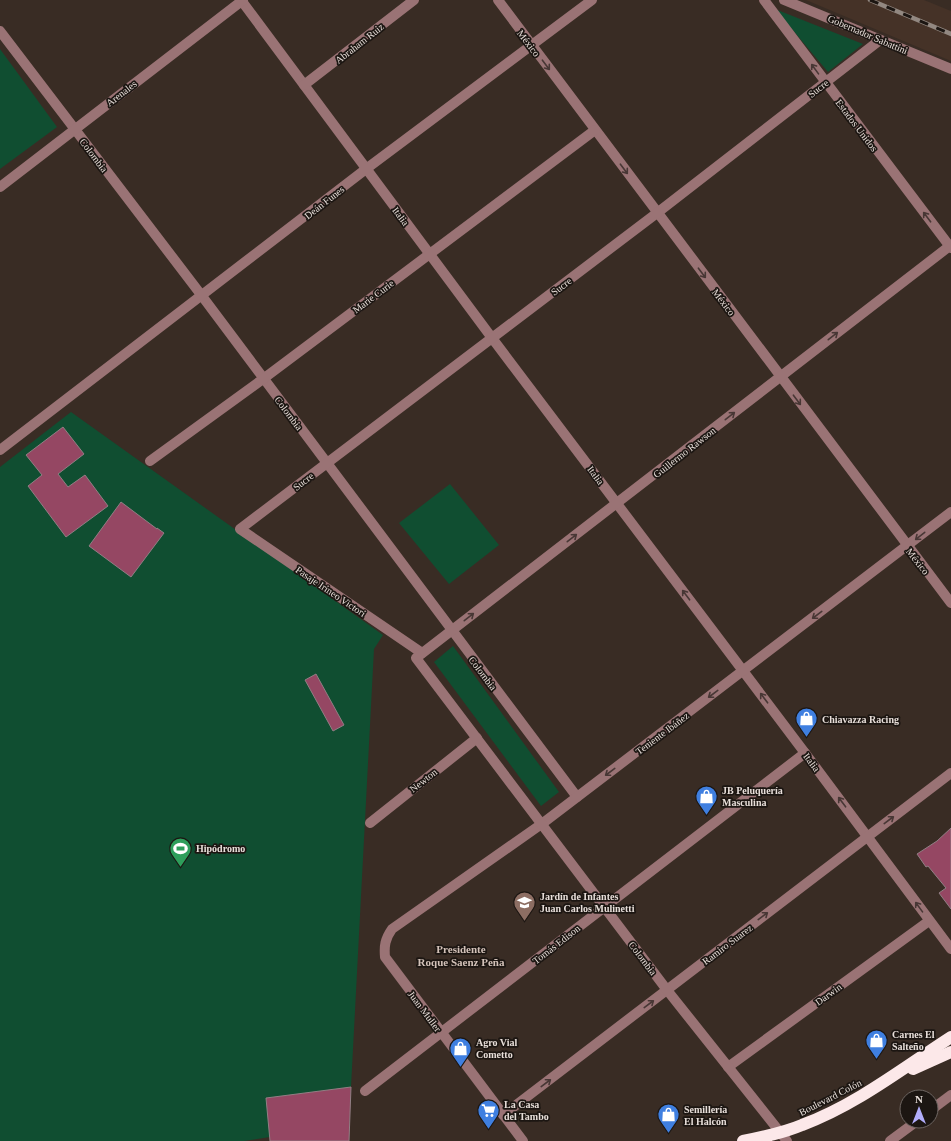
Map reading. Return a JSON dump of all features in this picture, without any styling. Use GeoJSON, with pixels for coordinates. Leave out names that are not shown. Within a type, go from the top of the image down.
{"type":"FeatureCollection","features":[{"type":"Feature","properties":{"kind":"highway","name":"Boulevard Colón"},"geometry":{"type":"LineString","coordinates":[[881,1084],[951,1037]]}},
{"type":"Feature","properties":{"kind":"highway","name":"Boulevard Colón"},"geometry":{"type":"LineString","coordinates":[[743,1141],[784,1137],[881,1084],[951,1052]]}},
{"type":"Feature","properties":{"kind":"street","name":"Italia"},"geometry":{"type":"LineString","coordinates":[[242,0],[492,338],[951,949]]}},
{"type":"Feature","properties":{"kind":"street","name":"Arenales"},"geometry":{"type":"LineString","coordinates":[[0,187],[242,0]]}},
{"type":"Feature","properties":{"kind":"street","name":"Abraham Ruiz"},"geometry":{"type":"LineString","coordinates":[[304,85],[414,0]]}},
{"type":"Feature","properties":{"kind":"street","name":"México"},"geometry":{"type":"LineString","coordinates":[[498,0],[951,603]]}},
{"type":"Feature","properties":{"kind":"street","name":"Deán Funes"},"geometry":{"type":"LineString","coordinates":[[0,450],[366,169],[592,0]]}},
{"type":"Feature","properties":{"kind":"street","name":"Estados Unidos"},"geometry":{"type":"LineString","coordinates":[[764,0],[825,83],[951,247]]}},
{"type":"Feature","properties":{"kind":"street","name":"Gobernador Sabattini"},"geometry":{"type":"LineString","coordinates":[[784,0],[951,69]]}},
{"type":"Feature","properties":{"kind":"street","name":"Colombia"},"geometry":{"type":"LineString","coordinates":[[0,31],[202,296],[577,797]]}},
{"type":"Feature","properties":{"kind":"street","name":"Sucre"},"geometry":{"type":"LineString","coordinates":[[240,529],[657,213],[880,40]]}},
{"type":"Feature","properties":{"kind":"street","name":"Marie Curie"},"geometry":{"type":"LineString","coordinates":[[150,461],[263,379],[595,130]]}},
{"type":"Feature","properties":{"kind":"street","name":"Guillermo Rawson"},"geometry":{"type":"LineString","coordinates":[[419,656],[951,247]]}},
{"type":"Feature","properties":{"kind":"street","name":"Teniente Ibáñez"},"geometry":{"type":"LineString","coordinates":[[385,957],[384,945],[392,929],[543,823],[951,512]]}},
{"type":"Feature","properties":{"kind":"street","name":"Pasaje Irineo Victori"},"geometry":{"type":"LineString","coordinates":[[240,529],[419,656]]}},
{"type":"Feature","properties":{"kind":"street","name":"Colombia"},"geometry":{"type":"LineString","coordinates":[[419,656],[477,738],[543,823],[604,907],[667,990],[784,1137]]}},
{"type":"Feature","properties":{"kind":"street","name":"Newton"},"geometry":{"type":"LineString","coordinates":[[370,823],[477,738]]}},
{"type":"Feature","properties":{"kind":"street","name":"Tomás Edison"},"geometry":{"type":"LineString","coordinates":[[365,1091],[805,753]]}},
{"type":"Feature","properties":{"kind":"street","name":"Ramiro Suarez"},"geometry":{"type":"LineString","coordinates":[[503,1115],[951,773]]}},
{"type":"Feature","properties":{"kind":"street","name":"Darwin"},"geometry":{"type":"LineString","coordinates":[[728,1067],[929,921]]}},
{"type":"Feature","properties":{"kind":"street","name":"Juan Muller"},"geometry":{"type":"LineString","coordinates":[[385,957],[523,1141]]}},
{"type":"Feature","properties":{"kind":"street"},"geometry":{"type":"LineString","coordinates":[[939,1104],[951,1095]]}},
{"type":"Feature","properties":{"kind":"street"},"geometry":{"type":"LineString","coordinates":[[890,1141],[906,1129]]}},
{"type":"Feature","properties":{"kind":"shaded area"},"geometry":{"type":"Polygon","coordinates":[[[806,0],[924,0],[951,11],[951,61],[806,0]]]}},
{"type":"Feature","properties":{"kind":"green space"},"geometry":{"type":"Polygon","coordinates":[[[775,9],[863,44],[828,72],[775,9]]]}},
{"type":"Feature","properties":{"kind":"green space"},"geometry":{"type":"Polygon","coordinates":[[[0,49],[57,127],[0,169],[0,49]]]}},
{"type":"Feature","properties":{"kind":"green space","name":"Hipódromo"},"geometry":{"type":"Polygon","coordinates":[[[71,412],[383,635],[374,649],[351,1087],[267,1098],[270,1137],[244,1141],[0,1141],[0,467],[71,412]]]}},
{"type":"Feature","properties":{"kind":"green space"},"geometry":{"type":"Polygon","coordinates":[[[450,484],[499,545],[449,584],[399,523],[450,484]]]}},
{"type":"Feature","properties":{"kind":"green space"},"geometry":{"type":"Polygon","coordinates":[[[453,646],[559,792],[541,806],[434,662],[453,646]]]}},
{"type":"Feature","properties":{"kind":"building"},"geometry":{"type":"Polygon","coordinates":[[[63,427],[84,454],[58,474],[68,487],[85,475],[108,506],[66,537],[28,486],[42,475],[26,455],[63,427]]]}},
{"type":"Feature","properties":{"kind":"building"},"geometry":{"type":"Polygon","coordinates":[[[121,502],[164,533],[131,577],[89,546],[121,502]]]}},
{"type":"Feature","properties":{"kind":"building"},"geometry":{"type":"Polygon","coordinates":[[[316,674],[344,725],[333,731],[305,680],[316,674]]]}},
{"type":"Feature","properties":{"kind":"building"},"geometry":{"type":"Polygon","coordinates":[[[951,828],[951,909],[939,893],[946,888],[928,866],[926,867],[917,854],[937,841],[951,828]]]}},
{"type":"Feature","properties":{"kind":"building"},"geometry":{"type":"Polygon","coordinates":[[[351,1087],[349,1141],[270,1141],[266,1098],[351,1087]]]}},
{"type":"Feature","properties":{"kind":"railway"},"geometry":{"type":"LineString","coordinates":[[870,0],[951,34]]}},
{"type":"Feature","properties":{"kind":"place","name":"Chiavazza Racing"},"geometry":{"type":"Point","coordinates":[806,738]}},
{"type":"Feature","properties":{"kind":"place","name":"JB Peluquería Masculina"},"geometry":{"type":"Point","coordinates":[706,816]}},
{"type":"Feature","properties":{"kind":"place","name":"Hipódromo"},"geometry":{"type":"Point","coordinates":[181,868]}},
{"type":"Feature","properties":{"kind":"place","name":"Jardín de Infantes Juan Carlos Mulinetti"},"geometry":{"type":"Point","coordinates":[525,922]}},
{"type":"Feature","properties":{"kind":"place","name":"Carnes El Salteño"},"geometry":{"type":"Point","coordinates":[876,1060]}},
{"type":"Feature","properties":{"kind":"place","name":"Agro Vial Cometto"},"geometry":{"type":"Point","coordinates":[461,1068]}},
{"type":"Feature","properties":{"kind":"place","name":"La Casa del Tambo"},"geometry":{"type":"Point","coordinates":[488,1130]}},
{"type":"Feature","properties":{"kind":"place","name":"Semillería El Halcón"},"geometry":{"type":"Point","coordinates":[668,1134]}},
{"type":"Feature","properties":{"kind":"district","name":"Presidente Roque Saenz Peña"},"geometry":{"type":"Point","coordinates":[461,955]}}]}
